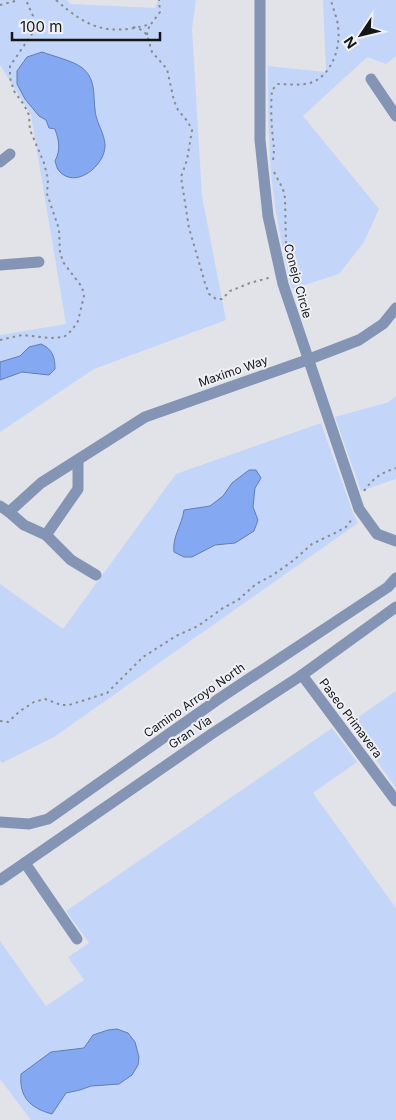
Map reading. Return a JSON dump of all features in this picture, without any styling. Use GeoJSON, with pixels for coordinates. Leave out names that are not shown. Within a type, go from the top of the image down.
{"type":"FeatureCollection","features":[{"type":"Feature","properties":{"kind":"street","name":"Conejo Circle"},"geometry":{"type":"LineString","coordinates":[[260,0],[260,140],[268,216],[281,275],[307,360],[358,506],[377,534],[396,541]]}},
{"type":"Feature","properties":{"kind":"street"},"geometry":{"type":"LineString","coordinates":[[371,79],[396,116]]}},
{"type":"Feature","properties":{"kind":"street"},"geometry":{"type":"LineString","coordinates":[[0,162],[10,154]]}},
{"type":"Feature","properties":{"kind":"street"},"geometry":{"type":"LineString","coordinates":[[0,265],[39,262]]}},
{"type":"Feature","properties":{"kind":"street","name":"Maximo Way"},"geometry":{"type":"LineString","coordinates":[[96,575],[71,560],[46,535],[24,525],[5,509],[41,483],[78,461],[145,416],[359,340],[383,324],[396,308]]}},
{"type":"Feature","properties":{"kind":"street"},"geometry":{"type":"LineString","coordinates":[[46,535],[78,489],[78,461]]}},
{"type":"Feature","properties":{"kind":"street","name":"Camino Arroyo North"},"geometry":{"type":"LineString","coordinates":[[0,822],[29,824],[48,819],[220,698],[388,587],[396,578]]}},
{"type":"Feature","properties":{"kind":"street","name":"Gran Via"},"geometry":{"type":"LineString","coordinates":[[0,880],[213,733],[302,675],[396,607]]}},
{"type":"Feature","properties":{"kind":"street","name":"Paseo Primavera"},"geometry":{"type":"LineString","coordinates":[[302,675],[396,801]]}},
{"type":"Feature","properties":{"kind":"street"},"geometry":{"type":"LineString","coordinates":[[25,863],[77,939]]}},
{"type":"Feature","properties":{"kind":"path"},"geometry":{"type":"LineString","coordinates":[[0,5],[19,0]]}},
{"type":"Feature","properties":{"kind":"path"},"geometry":{"type":"LineString","coordinates":[[0,340],[22,335],[50,338],[64,337],[78,321],[84,296],[82,287],[63,262],[60,252],[59,229],[47,194],[48,179],[44,162],[30,130],[29,115],[14,91],[10,78],[10,66],[32,34],[33,16],[26,0]]}},
{"type":"Feature","properties":{"kind":"path"},"geometry":{"type":"LineString","coordinates":[[56,0],[74,16],[90,25],[116,31],[151,24]]}},
{"type":"Feature","properties":{"kind":"path"},"geometry":{"type":"LineString","coordinates":[[158,0],[160,12],[148,29],[147,35],[152,52],[169,74],[174,101],[178,110],[192,130],[187,160],[181,176],[189,228],[205,283],[210,294],[216,299],[222,299],[230,291],[250,283],[281,275]]}},
{"type":"Feature","properties":{"kind":"path"},"geometry":{"type":"LineString","coordinates":[[273,162],[275,148],[272,126],[272,90],[278,84],[312,82],[323,75],[330,66],[336,54],[339,32],[331,0]]}},
{"type":"Feature","properties":{"kind":"path"},"geometry":{"type":"LineString","coordinates":[[133,27],[142,30],[147,35]]}},
{"type":"Feature","properties":{"kind":"path"},"geometry":{"type":"LineString","coordinates":[[273,170],[285,198],[285,248]]}},
{"type":"Feature","properties":{"kind":"path"},"geometry":{"type":"LineString","coordinates":[[0,721],[8,722],[20,711],[39,700],[45,699],[62,705],[68,705],[106,693],[144,657],[238,600],[256,584],[294,560],[312,544],[335,534],[346,526],[354,517],[363,493],[371,480],[381,472],[396,468]]}},
{"type":"Feature","properties":{"kind":"shaded area"},"geometry":{"type":"Polygon","coordinates":[[[0,0],[67,0],[70,4],[155,8],[158,0],[196,0],[192,29],[202,196],[226,320],[94,369],[0,432],[0,335],[66,324],[31,115],[0,65],[0,0]]]}},
{"type":"Feature","properties":{"kind":"shaded area"},"geometry":{"type":"Polygon","coordinates":[[[323,0],[396,0],[396,56],[386,64],[367,57],[303,116],[379,209],[364,242],[339,274],[292,289],[281,240],[271,176],[268,66],[326,72],[323,0]]]}},
{"type":"Feature","properties":{"kind":"shaded area"},"geometry":{"type":"Polygon","coordinates":[[[396,396],[396,479],[361,491],[335,417],[389,402],[396,396]]]}},
{"type":"Feature","properties":{"kind":"shaded area"},"geometry":{"type":"Polygon","coordinates":[[[321,423],[358,523],[54,737],[2,763],[0,760],[0,584],[63,629],[176,474],[321,423]]]}},
{"type":"Feature","properties":{"kind":"shaded area"},"geometry":{"type":"Polygon","coordinates":[[[396,691],[396,788],[350,723],[396,691]]]}},
{"type":"Feature","properties":{"kind":"shaded area"},"geometry":{"type":"Polygon","coordinates":[[[332,728],[357,762],[313,793],[396,908],[396,1120],[31,1120],[0,1079],[0,941],[46,1006],[84,980],[68,957],[89,943],[66,911],[332,728]]]}},
{"type":"Feature","properties":{"kind":"water"},"geometry":{"type":"Polygon","coordinates":[[[42,52],[81,67],[86,71],[91,81],[94,92],[95,114],[105,146],[100,161],[88,173],[81,176],[73,178],[66,176],[58,170],[55,161],[59,145],[55,129],[49,128],[46,120],[39,116],[25,99],[17,84],[17,71],[27,57],[42,52]]]}},
{"type":"Feature","properties":{"kind":"water"},"geometry":{"type":"Polygon","coordinates":[[[41,344],[48,348],[54,360],[55,369],[49,375],[22,372],[0,380],[0,362],[20,356],[29,347],[41,344]]]}},
{"type":"Feature","properties":{"kind":"water"},"geometry":{"type":"Polygon","coordinates":[[[249,470],[256,470],[261,478],[255,488],[253,507],[258,520],[254,531],[235,543],[215,545],[192,557],[184,557],[174,552],[174,541],[184,510],[210,506],[223,496],[232,483],[249,470]]]}},
{"type":"Feature","properties":{"kind":"water"},"geometry":{"type":"Polygon","coordinates":[[[117,1029],[128,1033],[135,1042],[139,1057],[138,1065],[132,1075],[119,1084],[91,1086],[66,1093],[52,1114],[32,1105],[24,1095],[21,1074],[51,1052],[84,1048],[93,1035],[117,1029]]]}}]}
